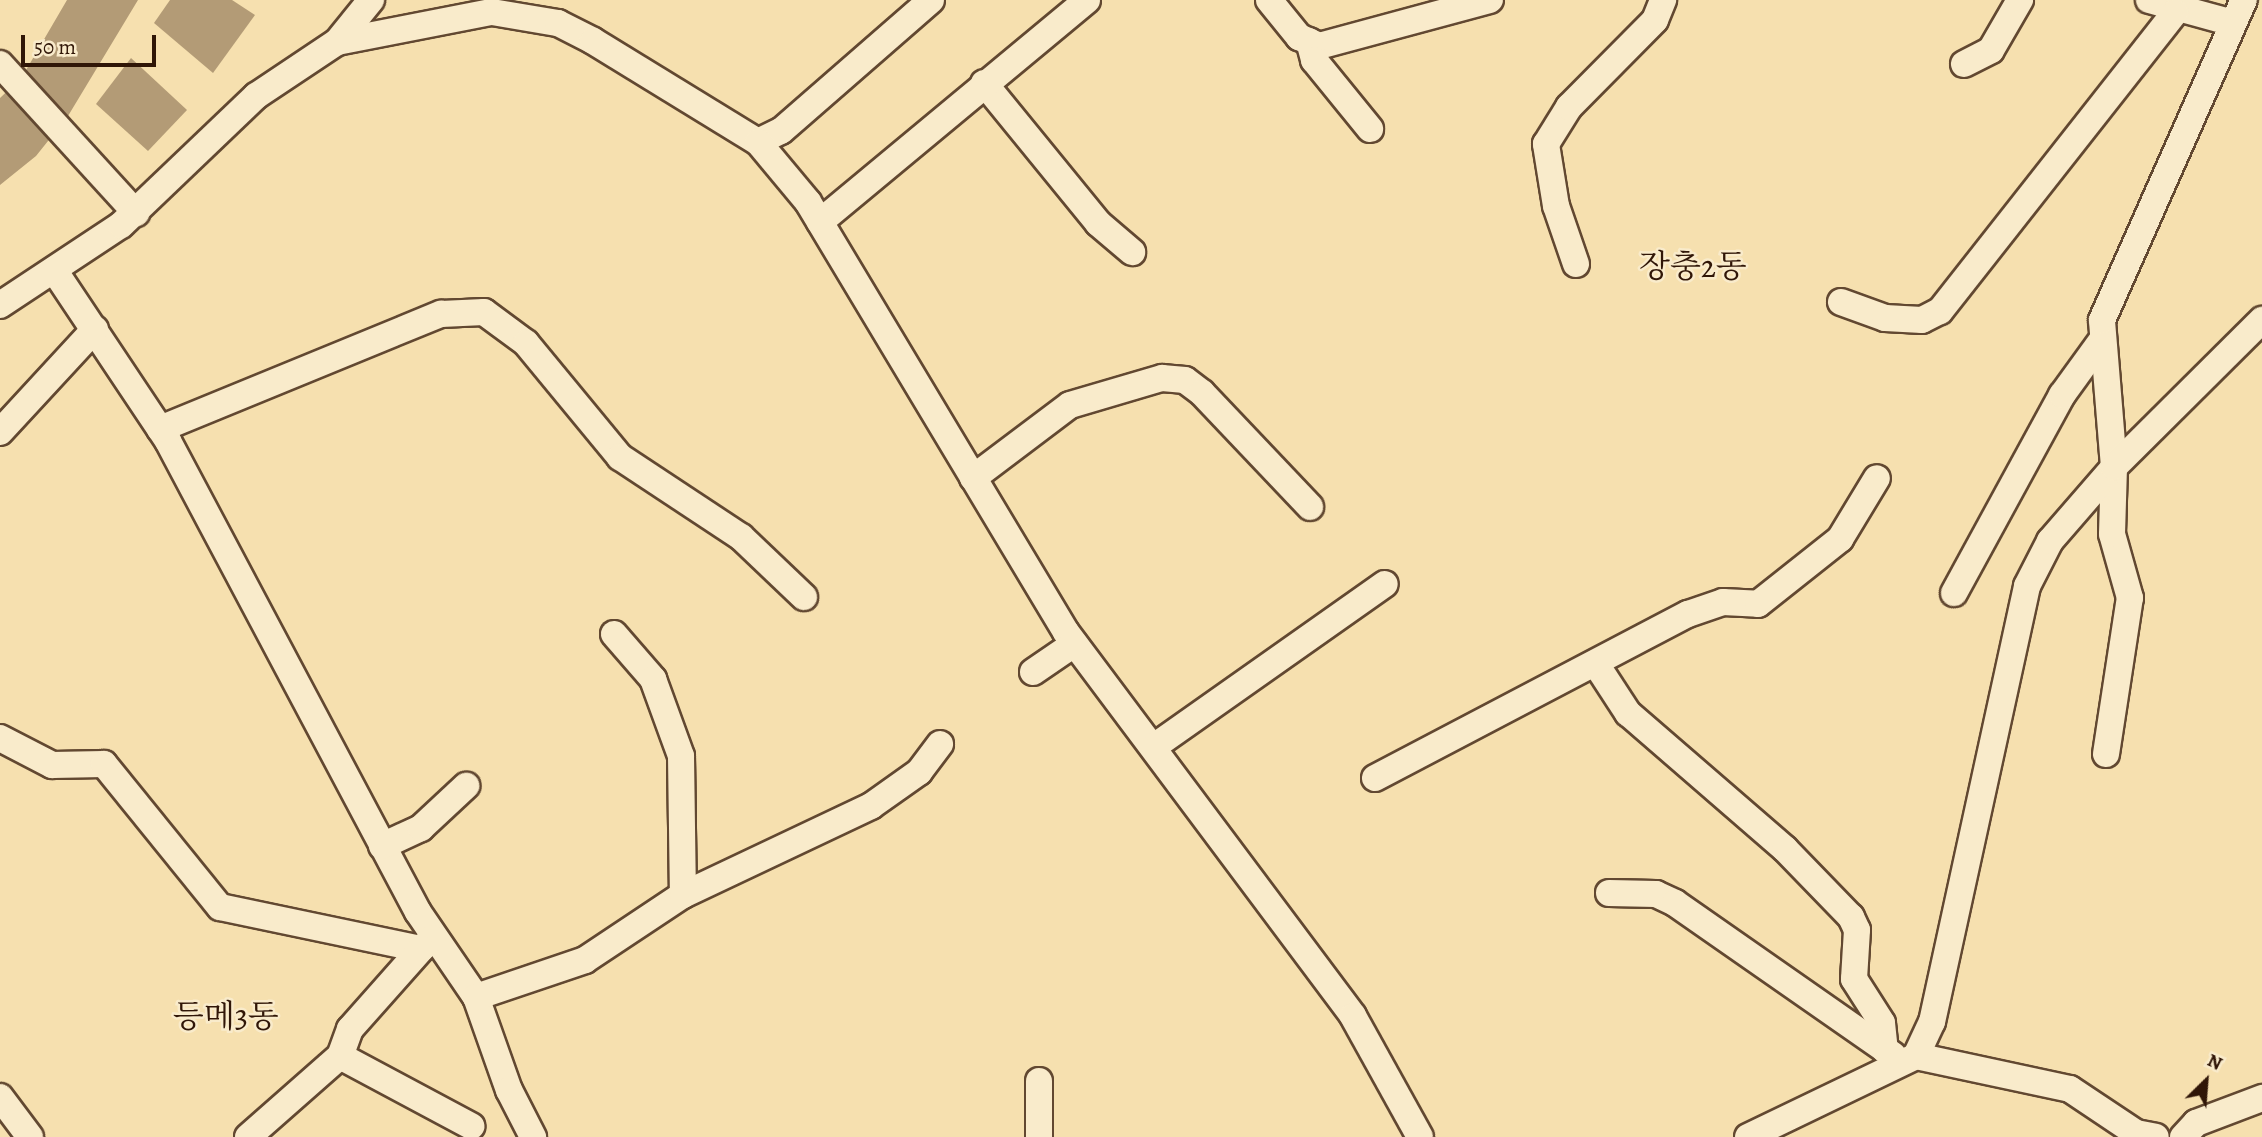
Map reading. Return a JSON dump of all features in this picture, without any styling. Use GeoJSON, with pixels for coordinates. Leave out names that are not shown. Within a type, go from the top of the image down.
{"type":"FeatureCollection","features":[{"type":"Feature","properties":{"kind":"street"},"geometry":{"type":"LineString","coordinates":[[0,305],[136,213],[256,96],[337,42],[371,0]]}},
{"type":"Feature","properties":{"kind":"street"},"geometry":{"type":"LineString","coordinates":[[758,142],[781,131],[931,0]]}},
{"type":"Feature","properties":{"kind":"street"},"geometry":{"type":"LineString","coordinates":[[820,222],[1087,0]]}},
{"type":"Feature","properties":{"kind":"street"},"geometry":{"type":"LineString","coordinates":[[1269,0],[1309,41],[1319,46],[1490,0]]}},
{"type":"Feature","properties":{"kind":"street"},"geometry":{"type":"LineString","coordinates":[[1576,264],[1556,206],[1546,144],[1569,107],[1655,20],[1663,0]]}},
{"type":"Feature","properties":{"kind":"street"},"geometry":{"type":"LineString","coordinates":[[1965,64],[1991,50],[2020,0]]}},
{"type":"Feature","properties":{"kind":"street"},"geometry":{"type":"LineString","coordinates":[[2106,754],[2130,598],[2112,534],[2114,467],[2102,340],[2106,300],[2239,11],[2175,12],[2149,0]]}},
{"type":"Feature","properties":{"kind":"street"},"geometry":{"type":"LineString","coordinates":[[337,42],[492,12],[558,23],[758,142],[820,222],[1074,644],[1155,746],[1353,1016],[1420,1137]]}},
{"type":"Feature","properties":{"kind":"street"},"geometry":{"type":"LineString","coordinates":[[1841,302],[1885,318],[1922,320],[1940,311],[2175,12]]}},
{"type":"Feature","properties":{"kind":"street"},"geometry":{"type":"LineString","coordinates":[[1309,41],[1314,60],[1370,129]]}},
{"type":"Feature","properties":{"kind":"street"},"geometry":{"type":"LineString","coordinates":[[5,70],[136,213]]}},
{"type":"Feature","properties":{"kind":"street"},"geometry":{"type":"LineString","coordinates":[[984,83],[1098,223],[1132,253]]}},
{"type":"Feature","properties":{"kind":"street"},"geometry":{"type":"LineString","coordinates":[[54,270],[160,429],[382,845],[427,943],[476,997],[509,1090],[533,1137]]}},
{"type":"Feature","properties":{"kind":"street"},"geometry":{"type":"LineString","coordinates":[[160,429],[440,314],[484,312],[526,343],[620,457],[741,537],[804,597]]}},
{"type":"Feature","properties":{"kind":"street"},"geometry":{"type":"LineString","coordinates":[[1748,1137],[1901,1056],[1932,1021],[2027,586],[2050,541],[2114,467],[2262,320]]}},
{"type":"Feature","properties":{"kind":"street"},"geometry":{"type":"LineString","coordinates":[[0,432],[94,329]]}},
{"type":"Feature","properties":{"kind":"street"},"geometry":{"type":"LineString","coordinates":[[1954,593],[2085,356],[2102,340]]}},
{"type":"Feature","properties":{"kind":"street"},"geometry":{"type":"LineString","coordinates":[[973,478],[1070,405],[1162,378],[1185,380],[1202,393],[1310,507]]}},
{"type":"Feature","properties":{"kind":"street"},"geometry":{"type":"LineString","coordinates":[[1375,778],[1688,614],[1723,603],[1758,604],[1840,539],[1877,478]]}},
{"type":"Feature","properties":{"kind":"street"},"geometry":{"type":"LineString","coordinates":[[1155,746],[1385,584]]}},
{"type":"Feature","properties":{"kind":"street"},"geometry":{"type":"LineString","coordinates":[[614,634],[653,679],[681,757],[683,895]]}},
{"type":"Feature","properties":{"kind":"street"},"geometry":{"type":"LineString","coordinates":[[1033,672],[1074,644]]}},
{"type":"Feature","properties":{"kind":"street"},"geometry":{"type":"LineString","coordinates":[[1596,664],[1628,713],[1785,849],[1851,917],[1857,930],[1854,979],[1873,1002],[1901,1056]]}},
{"type":"Feature","properties":{"kind":"street"},"geometry":{"type":"LineString","coordinates":[[0,738],[52,765],[104,764],[220,907],[427,943]]}},
{"type":"Feature","properties":{"kind":"street"},"geometry":{"type":"LineString","coordinates":[[476,997],[585,961],[683,895],[871,806],[919,772],[940,744]]}},
{"type":"Feature","properties":{"kind":"street"},"geometry":{"type":"LineString","coordinates":[[382,845],[421,828],[466,786]]}},
{"type":"Feature","properties":{"kind":"street"},"geometry":{"type":"LineString","coordinates":[[1609,893],[1656,894],[1675,902],[1901,1056],[2070,1089],[2141,1136]]}},
{"type":"Feature","properties":{"kind":"street"},"geometry":{"type":"LineString","coordinates":[[248,1137],[340,1056],[350,1030],[427,943]]}},
{"type":"Feature","properties":{"kind":"street"},"geometry":{"type":"LineString","coordinates":[[340,1056],[471,1126]]}},
{"type":"Feature","properties":{"kind":"street"},"geometry":{"type":"LineString","coordinates":[[1039,1081],[1039,1137]]}},
{"type":"Feature","properties":{"kind":"street"},"geometry":{"type":"LineString","coordinates":[[0,1097],[30,1137]]}},
{"type":"Feature","properties":{"kind":"street"},"geometry":{"type":"LineString","coordinates":[[2183,1137],[2196,1123],[2262,1098]]}},
{"type":"Feature","properties":{"kind":"shaded area"},"geometry":{"type":"Polygon","coordinates":[[[67,0],[138,0],[68,116],[36,156],[0,185],[0,98],[22,77],[67,0]]]}},
{"type":"Feature","properties":{"kind":"shaded area"},"geometry":{"type":"Polygon","coordinates":[[[170,0],[232,0],[255,15],[213,73],[154,23],[170,0]]]}},
{"type":"Feature","properties":{"kind":"shaded area"},"geometry":{"type":"Polygon","coordinates":[[[131,58],[187,110],[148,151],[96,104],[131,58]]]}},
{"type":"Feature","properties":{"kind":"district","name":"장충2동"},"geometry":{"type":"Point","coordinates":[1693,266]}},
{"type":"Feature","properties":{"kind":"district","name":"등메3동"},"geometry":{"type":"Point","coordinates":[226,1016]}}]}
